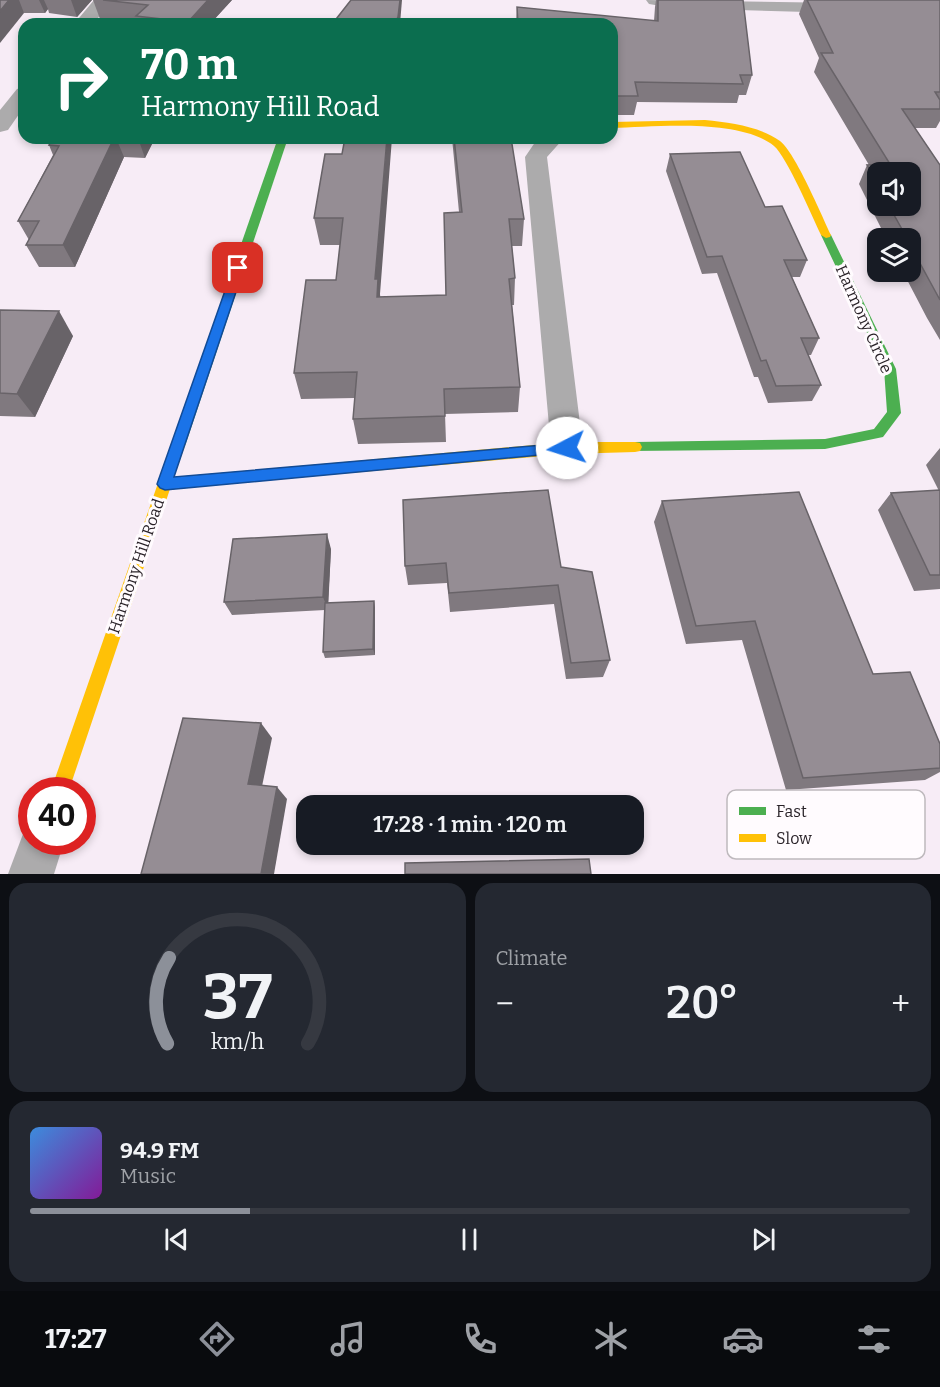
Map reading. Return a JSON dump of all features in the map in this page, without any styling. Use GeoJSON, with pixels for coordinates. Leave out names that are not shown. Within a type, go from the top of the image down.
{"type":"FeatureCollection","features":[{"type":"Feature","properties":{"kind":"street"},"geometry":{"type":"LineString","coordinates":[[88,18],[104,0]]}},
{"type":"Feature","properties":{"kind":"street"},"geometry":{"type":"LineString","coordinates":[[655,0],[702,4],[859,8]]}},
{"type":"Feature","properties":{"kind":"street"},"geometry":{"type":"LineString","coordinates":[[0,125],[18,101]]}},
{"type":"Feature","properties":{"kind":"street","name":"Harmony Circle"},"geometry":{"type":"LineString","coordinates":[[165,484],[567,448],[825,444],[878,433],[894,413],[890,369],[794,169],[778,144],[744,128],[705,123],[618,125]]}},
{"type":"Feature","properties":{"kind":"street","name":"Harmony Hill Road"},"geometry":{"type":"LineString","coordinates":[[64,777],[281,144]]}},
{"type":"Feature","properties":{"kind":"street"},"geometry":{"type":"LineString","coordinates":[[545,144],[536,158],[567,448]]}},
{"type":"Feature","properties":{"kind":"street"},"geometry":{"type":"LineString","coordinates":[[31,874],[38,855]]}},
{"type":"Feature","properties":{"kind":"building"},"geometry":{"type":"Polygon","coordinates":[[[0,0],[9,0],[0,11],[0,0]]]}},
{"type":"Feature","properties":{"kind":"building"},"geometry":{"type":"Polygon","coordinates":[[[103,0],[208,0],[192,18],[136,16],[148,5],[103,0]]]}},
{"type":"Feature","properties":{"kind":"building"},"geometry":{"type":"Polygon","coordinates":[[[351,0],[400,0],[397,18],[337,18],[351,0]]]}},
{"type":"Feature","properties":{"kind":"building"},"geometry":{"type":"Polygon","coordinates":[[[658,0],[743,0],[752,75],[740,75],[743,84],[635,82],[638,96],[618,96],[618,18],[518,18],[517,7],[658,21],[658,0]]]}},
{"type":"Feature","properties":{"kind":"building"},"geometry":{"type":"Polygon","coordinates":[[[807,0],[940,0],[940,92],[935,92],[940,100],[940,109],[902,109],[940,165],[940,300],[921,265],[921,228],[901,228],[895,216],[921,216],[921,162],[889,162],[821,53],[833,53],[807,0]]]}},
{"type":"Feature","properties":{"kind":"building"},"geometry":{"type":"Polygon","coordinates":[[[111,144],[63,245],[26,245],[39,221],[18,221],[59,146],[49,145],[111,144]]]}},
{"type":"Feature","properties":{"kind":"building"},"geometry":{"type":"Polygon","coordinates":[[[344,144],[386,144],[375,279],[378,279],[377,297],[446,295],[444,213],[462,212],[455,144],[512,144],[524,219],[509,219],[515,278],[509,279],[520,387],[444,389],[445,416],[353,419],[357,372],[294,373],[306,280],[336,280],[343,218],[314,218],[325,154],[342,154],[344,144]]]}},
{"type":"Feature","properties":{"kind":"building"},"geometry":{"type":"Polygon","coordinates":[[[740,152],[765,207],[782,206],[807,260],[784,260],[819,338],[801,338],[821,385],[776,386],[766,360],[761,361],[722,256],[707,257],[670,154],[740,152]]]}},
{"type":"Feature","properties":{"kind":"building"},"geometry":{"type":"Polygon","coordinates":[[[0,310],[59,311],[17,394],[0,393],[0,310]]]}},
{"type":"Feature","properties":{"kind":"building"},"geometry":{"type":"Polygon","coordinates":[[[548,490],[561,567],[592,572],[610,660],[571,663],[558,585],[449,593],[446,563],[405,566],[403,500],[548,490]]]}},
{"type":"Feature","properties":{"kind":"building"},"geometry":{"type":"Polygon","coordinates":[[[940,490],[940,575],[930,575],[891,493],[940,490]]]}},
{"type":"Feature","properties":{"kind":"building"},"geometry":{"type":"Polygon","coordinates":[[[799,492],[873,674],[910,672],[940,744],[940,768],[803,778],[755,621],[696,626],[662,501],[799,492]]]}},
{"type":"Feature","properties":{"kind":"building"},"geometry":{"type":"Polygon","coordinates":[[[327,534],[323,597],[224,602],[233,539],[327,534]]]}},
{"type":"Feature","properties":{"kind":"building"},"geometry":{"type":"Polygon","coordinates":[[[374,601],[373,649],[323,652],[325,603],[374,601]]]}},
{"type":"Feature","properties":{"kind":"building"},"geometry":{"type":"Polygon","coordinates":[[[183,718],[261,723],[248,784],[277,787],[261,874],[141,874],[183,718]]]}},
{"type":"Feature","properties":{"kind":"building"},"geometry":{"type":"Polygon","coordinates":[[[589,859],[591,874],[405,874],[405,863],[589,859]]]}},
{"type":"Feature","properties":{"kind":"traffic: fast"},"geometry":{"type":"LineString","coordinates":[[179,443],[281,144]]}},
{"type":"Feature","properties":{"kind":"traffic: fast"},"geometry":{"type":"LineString","coordinates":[[635,447],[825,444],[878,433],[894,413],[890,369],[826,235]]}},
{"type":"Feature","properties":{"kind":"traffic: slow"},"geometry":{"type":"LineString","coordinates":[[618,125],[705,123],[744,128],[778,144],[794,169],[826,235]]}},
{"type":"Feature","properties":{"kind":"traffic: slow"},"geometry":{"type":"LineString","coordinates":[[64,777],[179,443]]}},
{"type":"Feature","properties":{"kind":"traffic: slow"},"geometry":{"type":"LineString","coordinates":[[165,484],[567,448],[635,447]]}},
{"type":"Feature","properties":{"kind":"route"},"geometry":{"type":"LineString","coordinates":[[238,268],[165,484],[567,448]]}}]}
